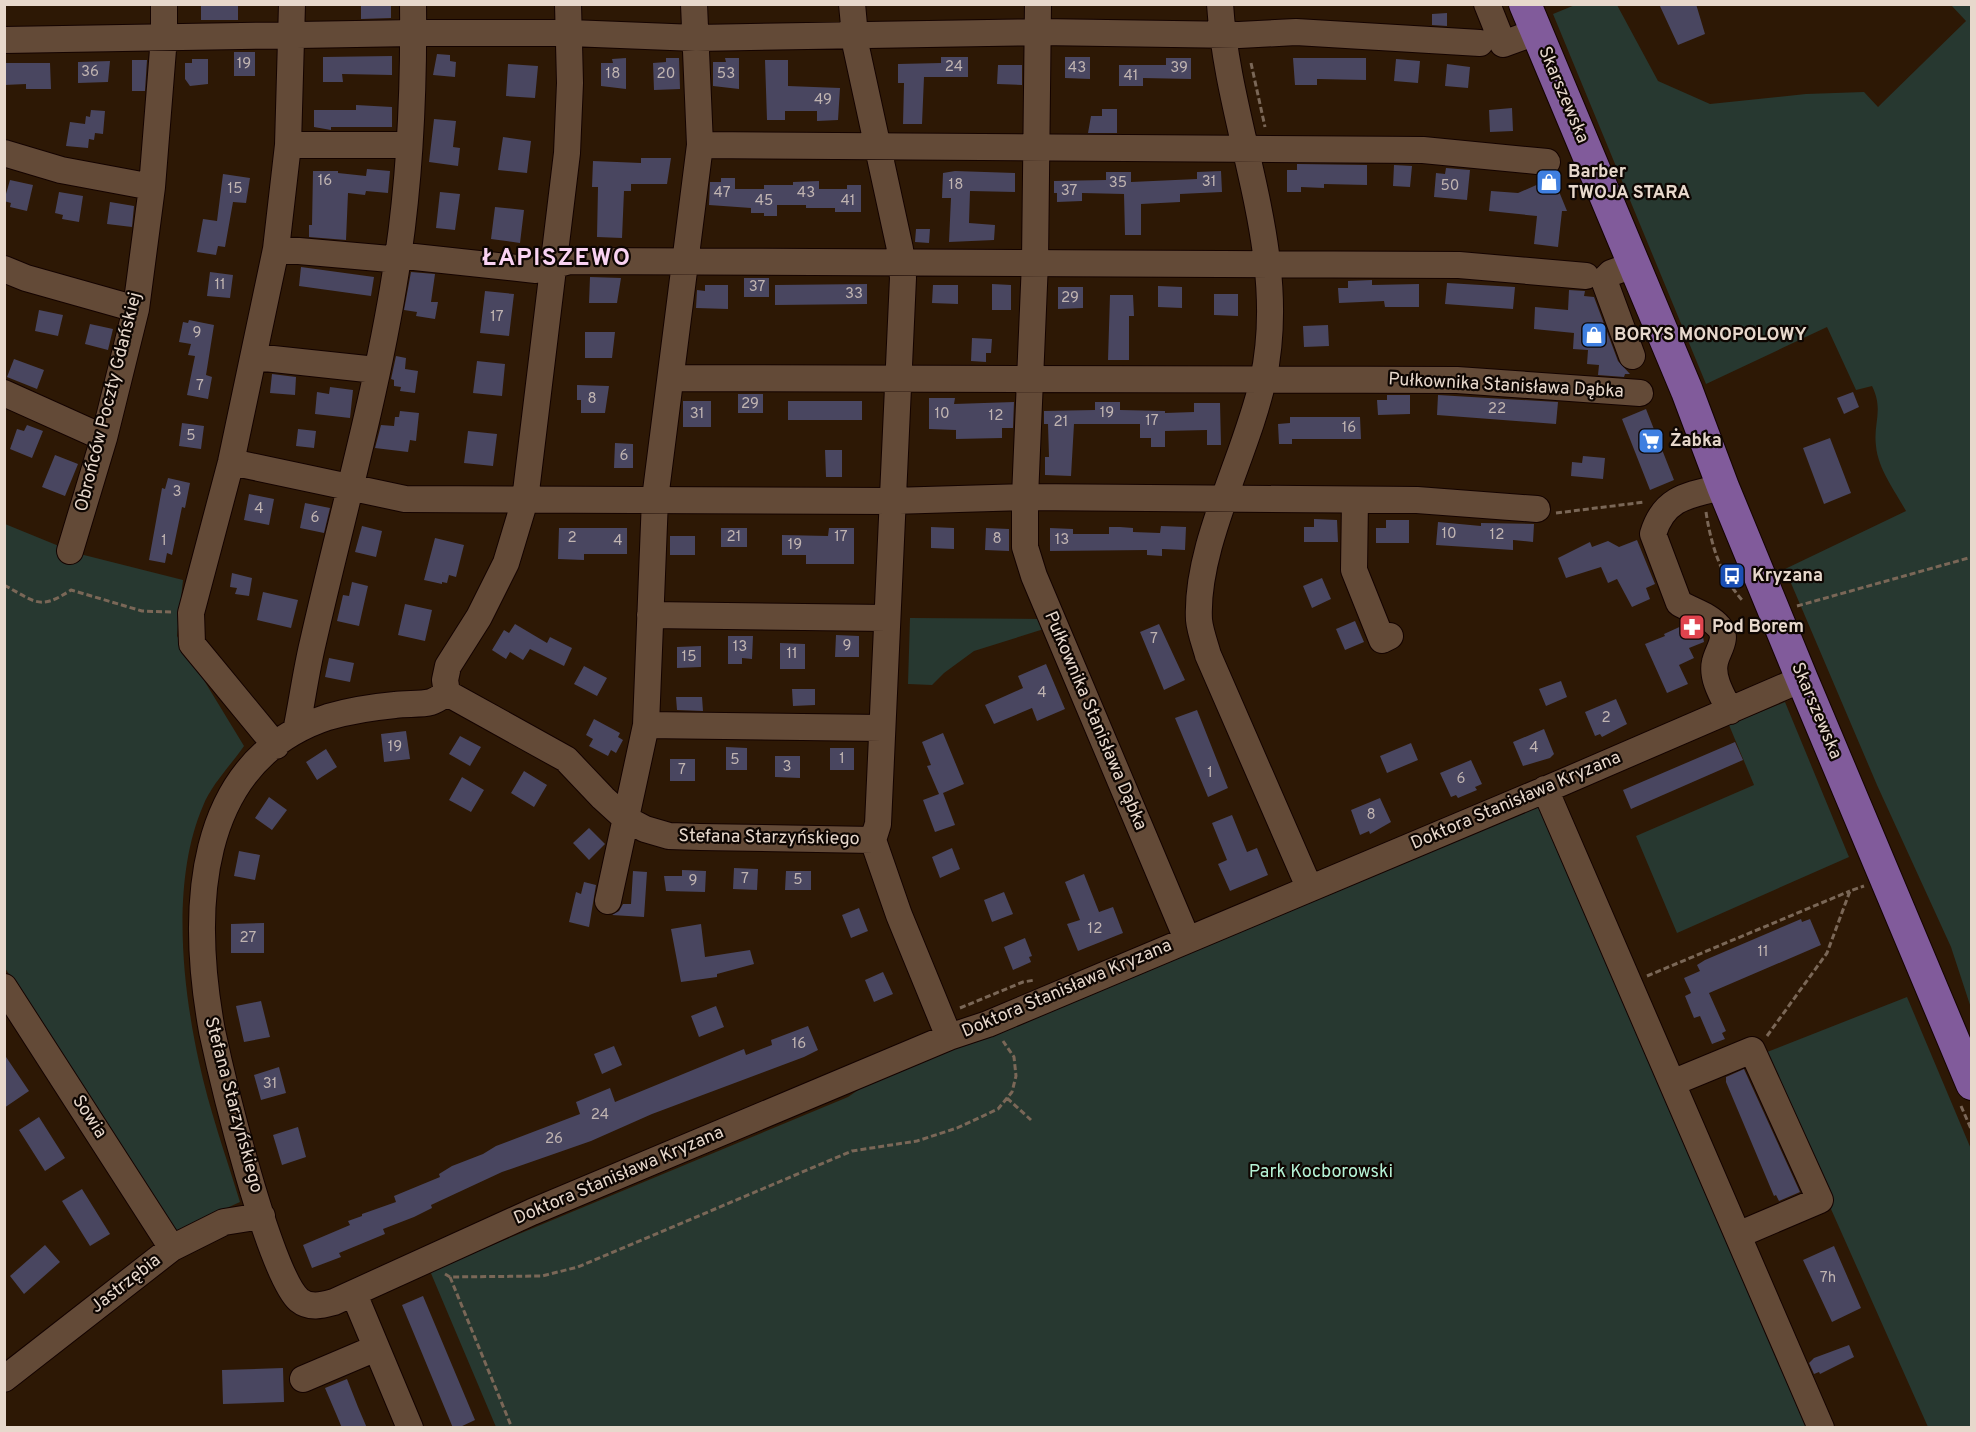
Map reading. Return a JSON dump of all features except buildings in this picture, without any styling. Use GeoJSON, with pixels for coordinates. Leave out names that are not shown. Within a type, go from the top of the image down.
{"type":"FeatureCollection","features":[{"type":"Feature","properties":{"kind":"main road","name":"Skarszewska"},"geometry":{"type":"LineString","coordinates":[[1531,12],[1633,265],[1687,391],[1723,487],[1762,610],[1802,679],[1971,1084]]}},
{"type":"Feature","properties":{"kind":"street","name":"Obrońców Poczty Gdańskiej"},"geometry":{"type":"LineString","coordinates":[[70,551],[101,446],[136,309],[152,187],[164,37],[164,4]]}},
{"type":"Feature","properties":{"kind":"street"},"geometry":{"type":"LineString","coordinates":[[276,746],[192,644],[191,613],[231,462],[276,249],[288,145],[292,4]]}},
{"type":"Feature","properties":{"kind":"street"},"geometry":{"type":"LineString","coordinates":[[296,731],[312,644],[351,488],[398,257],[408,145],[414,33],[413,4]]}},
{"type":"Feature","properties":{"kind":"street"},"geometry":{"type":"LineString","coordinates":[[447,693],[445,680],[448,666],[492,592],[520,524],[525,500],[556,265],[567,153],[570,33],[568,4]]}},
{"type":"Feature","properties":{"kind":"street"},"geometry":{"type":"LineString","coordinates":[[608,901],[646,724],[655,499],[700,145],[694,4]]}},
{"type":"Feature","properties":{"kind":"street"},"geometry":{"type":"LineString","coordinates":[[852,4],[855,34],[902,263],[899,379],[891,501],[878,824],[873,840]]}},
{"type":"Feature","properties":{"kind":"street","name":"Pułkownika Stanisława Dąbka"},"geometry":{"type":"LineString","coordinates":[[1038,4],[1040,32],[1035,262],[1029,380],[1025,547],[1029,563],[1187,939]]}},
{"type":"Feature","properties":{"kind":"street"},"geometry":{"type":"LineString","coordinates":[[1220,4],[1223,34],[1264,236],[1270,310],[1263,380],[1204,567],[1199,622],[1208,655],[1308,888]]}},
{"type":"Feature","properties":{"kind":"street"},"geometry":{"type":"LineString","coordinates":[[1487,4],[1491,43]]}},
{"type":"Feature","properties":{"kind":"street"},"geometry":{"type":"LineString","coordinates":[[4,40],[414,33],[570,33],[696,38],[1040,32],[1223,34],[1296,32],[1491,43],[1531,12]]}},
{"type":"Feature","properties":{"kind":"street"},"geometry":{"type":"LineString","coordinates":[[288,145],[408,145]]}},
{"type":"Feature","properties":{"kind":"street"},"geometry":{"type":"LineString","coordinates":[[700,145],[1423,150],[1547,162]]}},
{"type":"Feature","properties":{"kind":"street"},"geometry":{"type":"LineString","coordinates":[[4,153],[61,170],[152,187]]}},
{"type":"Feature","properties":{"kind":"street"},"geometry":{"type":"LineString","coordinates":[[276,249],[390,259],[405,256],[536,270],[570,261],[1035,262],[1459,265],[1586,276]]}},
{"type":"Feature","properties":{"kind":"street"},"geometry":{"type":"LineString","coordinates":[[1632,356],[1604,280],[1611,273],[1633,265]]}},
{"type":"Feature","properties":{"kind":"street"},"geometry":{"type":"LineString","coordinates":[[4,269],[26,278],[136,309]]}},
{"type":"Feature","properties":{"kind":"street"},"geometry":{"type":"LineString","coordinates":[[255,357],[376,370]]}},
{"type":"Feature","properties":{"kind":"street"},"geometry":{"type":"LineString","coordinates":[[672,378],[1029,380]]}},
{"type":"Feature","properties":{"kind":"street","name":"Pułkownika Stanisława Dąbka"},"geometry":{"type":"LineString","coordinates":[[1029,380],[1456,380],[1640,393]]}},
{"type":"Feature","properties":{"kind":"street"},"geometry":{"type":"LineString","coordinates":[[4,393],[101,446]]}},
{"type":"Feature","properties":{"kind":"street"},"geometry":{"type":"LineString","coordinates":[[231,462],[405,499],[891,501],[1025,497],[1417,500],[1538,509]]}},
{"type":"Feature","properties":{"kind":"street"},"geometry":{"type":"LineString","coordinates":[[1723,487],[1676,500],[1665,510],[1653,534],[1679,603],[1710,619],[1722,629],[1723,639],[1714,664],[1715,679],[1730,711]]}},
{"type":"Feature","properties":{"kind":"street"},"geometry":{"type":"LineString","coordinates":[[1355,500],[1354,570],[1382,640],[1390,636]]}},
{"type":"Feature","properties":{"kind":"street"},"geometry":{"type":"LineString","coordinates":[[650,615],[886,618]]}},
{"type":"Feature","properties":{"kind":"street","name":"Doktora Stanisława Kryzana"},"geometry":{"type":"LineString","coordinates":[[344,1298],[543,1207],[949,1037],[988,1024],[1802,679]]}},
{"type":"Feature","properties":{"kind":"street","name":"Stefana Starzyńskiego"},"geometry":{"type":"LineString","coordinates":[[344,1298],[315,1306],[301,1302],[290,1290],[262,1216],[212,1031],[203,964],[202,888],[212,838],[226,805],[239,784],[276,746],[296,731],[332,716],[395,705],[431,702],[447,693],[566,759],[627,819],[645,830],[669,836],[873,840],[899,915],[949,1037]]}},
{"type":"Feature","properties":{"kind":"street"},"geometry":{"type":"LineString","coordinates":[[646,724],[882,728]]}},
{"type":"Feature","properties":{"kind":"street"},"geometry":{"type":"LineString","coordinates":[[1545,789],[1821,1428]]}},
{"type":"Feature","properties":{"kind":"street","name":"Sowia"},"geometry":{"type":"LineString","coordinates":[[4,987],[172,1248]]}},
{"type":"Feature","properties":{"kind":"street"},"geometry":{"type":"LineString","coordinates":[[1672,1083],[1752,1050],[1820,1200],[1738,1235]]}},
{"type":"Feature","properties":{"kind":"street","name":"Jastrzębia"},"geometry":{"type":"LineString","coordinates":[[4,1379],[172,1248],[224,1222],[262,1216]]}},
{"type":"Feature","properties":{"kind":"street"},"geometry":{"type":"LineString","coordinates":[[344,1298],[376,1348],[410,1428]]}},
{"type":"Feature","properties":{"kind":"street"},"geometry":{"type":"LineString","coordinates":[[303,1379],[376,1348]]}},
{"type":"Feature","properties":{"kind":"path"},"geometry":{"type":"LineString","coordinates":[[1538,509],[1547,513],[1642,502]]}},
{"type":"Feature","properties":{"kind":"path"},"geometry":{"type":"LineString","coordinates":[[1706,513],[1710,537],[1729,586],[1762,610],[1971,557]]}},
{"type":"Feature","properties":{"kind":"path"},"geometry":{"type":"LineString","coordinates":[[4,585],[39,604],[52,603],[71,590],[142,611],[191,613]]}},
{"type":"Feature","properties":{"kind":"path"},"geometry":{"type":"LineString","coordinates":[[1652,974],[1869,884]]}},
{"type":"Feature","properties":{"kind":"path"},"geometry":{"type":"LineString","coordinates":[[1754,1054],[1827,953],[1850,891]]}},
{"type":"Feature","properties":{"kind":"path"},"geometry":{"type":"LineString","coordinates":[[431,1258],[435,1269],[450,1277],[542,1276],[578,1267],[852,1151],[917,1141],[957,1128],[998,1109],[1012,1092],[1016,1076],[1014,1057],[988,1024]]}},
{"type":"Feature","properties":{"kind":"path"},"geometry":{"type":"LineString","coordinates":[[1008,1098],[1031,1120]]}},
{"type":"Feature","properties":{"kind":"path"},"geometry":{"type":"LineString","coordinates":[[450,1277],[512,1428]]}},
{"type":"Feature","properties":{"kind":"green space"},"geometry":{"type":"Polygon","coordinates":[[[1575,5],[1617,5],[1658,81],[1710,104],[1806,94],[1864,92],[1878,107],[1966,21],[1951,5],[1971,5],[1971,1008],[1951,947],[1877,785],[1785,569],[1906,511],[1877,455],[1875,438],[1878,409],[1872,386],[1856,390],[1827,327],[1706,384],[1553,14],[1575,5]]]}},
{"type":"Feature","properties":{"kind":"green space"},"geometry":{"type":"Polygon","coordinates":[[[5,524],[76,553],[183,580],[177,636],[244,746],[211,790],[203,806],[186,866],[183,899],[184,967],[193,1032],[203,1080],[240,1202],[173,1231],[5,968],[5,524]]]}},
{"type":"Feature","properties":{"kind":"green space"},"geometry":{"type":"Polygon","coordinates":[[[910,618],[1043,619],[1047,628],[974,651],[932,685],[908,684],[910,618]]]}},
{"type":"Feature","properties":{"kind":"green space"},"geometry":{"type":"Polygon","coordinates":[[[1785,702],[1849,857],[1677,933],[1636,836],[1754,785],[1729,725],[1785,702]]]}},
{"type":"Feature","properties":{"kind":"green space","name":"Park Kocborowski"},"geometry":{"type":"Polygon","coordinates":[[[1540,803],[1810,1427],[496,1427],[430,1271],[848,1097],[864,1086],[1540,803]]]}},
{"type":"Feature","properties":{"kind":"green space"},"geometry":{"type":"Polygon","coordinates":[[[1907,997],[1971,1149],[1971,1427],[1928,1427],[1762,1054],[1907,997]]]}},
{"type":"Feature","properties":{"kind":"place","name":"Barber TWOJA STARA"},"geometry":{"type":"Point","coordinates":[1549,182]}},
{"type":"Feature","properties":{"kind":"place","name":"BORYS MONOPOLOWY"},"geometry":{"type":"Point","coordinates":[1594,335]}},
{"type":"Feature","properties":{"kind":"place","name":"Żabka"},"geometry":{"type":"Point","coordinates":[1651,441]}},
{"type":"Feature","properties":{"kind":"place","name":"Kryzana"},"geometry":{"type":"Point","coordinates":[1732,576]}},
{"type":"Feature","properties":{"kind":"place","name":"Pod Borem"},"geometry":{"type":"Point","coordinates":[1692,627]}},
{"type":"Feature","properties":{"kind":"district","name":"ŁAPISZEWO"},"geometry":{"type":"Point","coordinates":[557,259]}}]}
